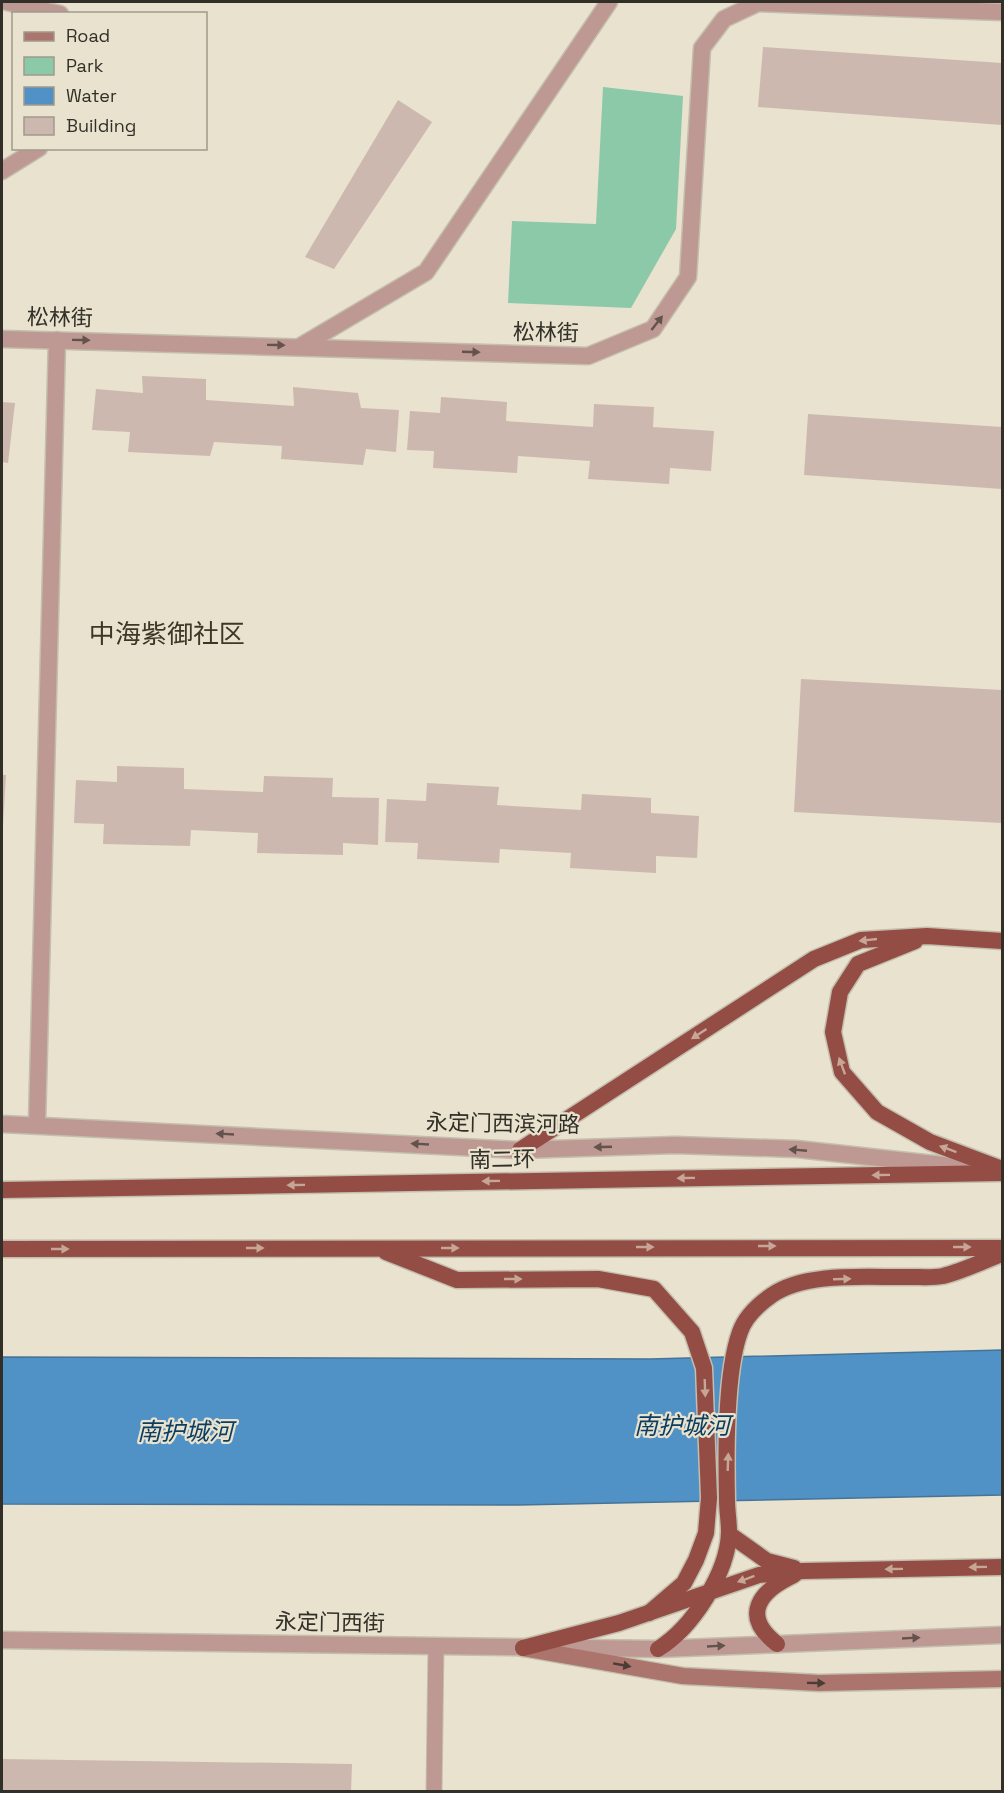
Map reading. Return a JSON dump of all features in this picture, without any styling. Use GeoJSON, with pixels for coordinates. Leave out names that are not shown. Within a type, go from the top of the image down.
{"type":"FeatureCollection","features":[{"type":"Feature","properties":{"kind":"highway"},"geometry":{"type":"LineString","coordinates":[[927,936],[858,964],[840,992],[833,1032],[842,1072],[877,1112],[930,1142],[1002,1171]]}},
{"type":"Feature","properties":{"kind":"highway"},"geometry":{"type":"LineString","coordinates":[[520,1149],[814,959],[861,940],[927,936],[1002,941]]}},
{"type":"Feature","properties":{"kind":"highway","name":"南二环"},"geometry":{"type":"LineString","coordinates":[[2,1190],[1002,1171]]}},
{"type":"Feature","properties":{"kind":"highway"},"geometry":{"type":"LineString","coordinates":[[377,1248],[457,1280],[598,1279],[654,1289],[692,1332],[704,1368],[709,1498],[706,1533],[684,1583],[649,1613]]}},
{"type":"Feature","properties":{"kind":"highway"},"geometry":{"type":"LineString","coordinates":[[2,1249],[1002,1248]]}},
{"type":"Feature","properties":{"kind":"highway"},"geometry":{"type":"LineString","coordinates":[[658,1649],[679,1634],[694,1617],[718,1572],[728,1527],[731,1368],[740,1331],[753,1310],[773,1295],[792,1285],[814,1280],[942,1276],[1002,1254]]}},
{"type":"Feature","properties":{"kind":"highway"},"geometry":{"type":"LineString","coordinates":[[728,1527],[767,1561],[803,1571]]}},
{"type":"Feature","properties":{"kind":"highway"},"geometry":{"type":"LineString","coordinates":[[523,1648],[649,1613],[759,1575],[803,1571],[1002,1567]]}},
{"type":"Feature","properties":{"kind":"highway"},"geometry":{"type":"LineString","coordinates":[[777,1644],[764,1633],[758,1623],[757,1611],[762,1595],[777,1583],[803,1571]]}},
{"type":"Feature","properties":{"kind":"main road"},"geometry":{"type":"LineString","coordinates":[[523,1648],[683,1676],[819,1683],[1002,1678]]}},
{"type":"Feature","properties":{"kind":"street"},"geometry":{"type":"LineString","coordinates":[[7,2],[51,12]]}},
{"type":"Feature","properties":{"kind":"street"},"geometry":{"type":"LineString","coordinates":[[301,346],[426,272],[609,2]]}},
{"type":"Feature","properties":{"kind":"street","name":"松林街"},"geometry":{"type":"LineString","coordinates":[[2,339],[588,356],[653,329],[688,277],[702,48],[724,19],[758,3],[1002,12]]}},
{"type":"Feature","properties":{"kind":"street"},"geometry":{"type":"LineString","coordinates":[[2,171],[36,150]]}},
{"type":"Feature","properties":{"kind":"street"},"geometry":{"type":"LineString","coordinates":[[36,1124],[57,340]]}},
{"type":"Feature","properties":{"kind":"street","name":"永定门西滨河路"},"geometry":{"type":"LineString","coordinates":[[2,1124],[520,1149],[675,1145],[797,1149],[1002,1171]]}},
{"type":"Feature","properties":{"kind":"street","name":"永定门西街"},"geometry":{"type":"LineString","coordinates":[[2,1640],[658,1649],[1002,1635]]}},
{"type":"Feature","properties":{"kind":"lane"},"geometry":{"type":"LineString","coordinates":[[435,1791],[436,1646]]}},
{"type":"Feature","properties":{"kind":"green space"},"geometry":{"type":"Polygon","coordinates":[[[603,87],[683,96],[676,229],[631,308],[508,303],[512,221],[596,224],[603,87]]]}},
{"type":"Feature","properties":{"kind":"water","name":"南护城河"},"geometry":{"type":"Polygon","coordinates":[[[1002,1350],[1002,1495],[518,1505],[2,1504],[2,1357],[650,1359],[1002,1350]]]}},
{"type":"Feature","properties":{"kind":"building"},"geometry":{"type":"Polygon","coordinates":[[[763,47],[1002,63],[1002,125],[758,107],[763,47]]]}},
{"type":"Feature","properties":{"kind":"building"},"geometry":{"type":"Polygon","coordinates":[[[398,100],[432,122],[334,269],[305,257],[398,100]]]}},
{"type":"Feature","properties":{"kind":"building"},"geometry":{"type":"Polygon","coordinates":[[[142,376],[206,379],[206,400],[294,406],[293,387],[358,393],[361,408],[399,410],[396,452],[366,449],[363,465],[281,459],[282,446],[214,442],[210,456],[128,452],[130,432],[92,430],[96,389],[143,393],[142,376]]]}},
{"type":"Feature","properties":{"kind":"building"},"geometry":{"type":"Polygon","coordinates":[[[441,397],[507,402],[506,421],[593,427],[594,404],[654,407],[653,427],[714,431],[711,471],[670,468],[669,484],[588,479],[590,461],[518,456],[517,473],[433,468],[434,451],[407,450],[410,411],[440,413],[441,397]]]}},
{"type":"Feature","properties":{"kind":"building"},"geometry":{"type":"Polygon","coordinates":[[[2,402],[15,403],[8,463],[2,462],[2,402]]]}},
{"type":"Feature","properties":{"kind":"building"},"geometry":{"type":"Polygon","coordinates":[[[808,414],[1002,427],[1002,489],[804,475],[808,414]]]}},
{"type":"Feature","properties":{"kind":"building"},"geometry":{"type":"Polygon","coordinates":[[[801,679],[1002,690],[1002,823],[794,812],[801,679]]]}},
{"type":"Feature","properties":{"kind":"building"},"geometry":{"type":"Polygon","coordinates":[[[117,766],[184,768],[184,789],[263,792],[264,776],[333,778],[332,797],[379,798],[378,845],[343,843],[343,855],[257,853],[258,833],[191,830],[190,846],[103,844],[104,824],[74,823],[76,780],[117,782],[117,766]]]}},
{"type":"Feature","properties":{"kind":"building"},"geometry":{"type":"Polygon","coordinates":[[[2,775],[6,775],[3,826],[2,826],[2,775]]]}},
{"type":"Feature","properties":{"kind":"building"},"geometry":{"type":"Polygon","coordinates":[[[427,783],[499,787],[497,805],[581,810],[582,794],[651,798],[651,813],[699,816],[697,858],[656,856],[656,873],[570,868],[571,853],[500,849],[499,863],[417,859],[418,843],[385,842],[387,799],[426,801],[427,783]]]}},
{"type":"Feature","properties":{"kind":"building"},"geometry":{"type":"Polygon","coordinates":[[[2,1759],[352,1764],[351,1792],[2,1792],[2,1759]]]}},
{"type":"Feature","properties":{"kind":"district","name":"中海紫御社区"},"geometry":{"type":"Point","coordinates":[167,634]}}]}
